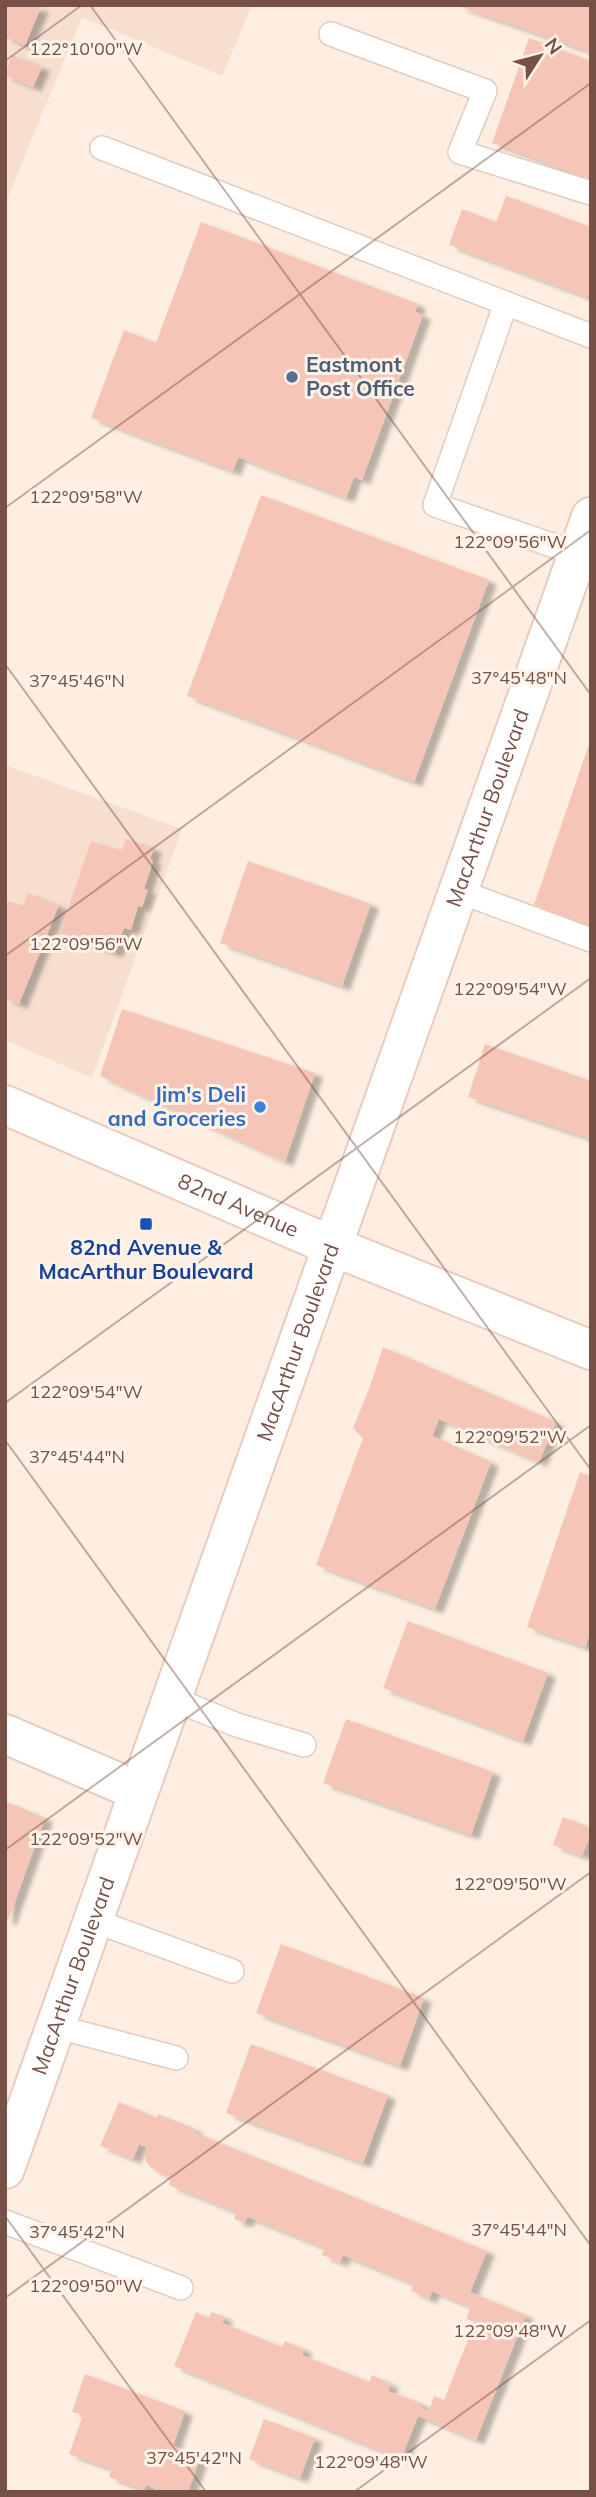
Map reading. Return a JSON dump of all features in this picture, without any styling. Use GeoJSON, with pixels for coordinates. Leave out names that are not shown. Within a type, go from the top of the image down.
{"type":"FeatureCollection","features":[{"type":"Feature","properties":{"kind":"main road","name":"MacArthur Boulevard"},"geometry":{"type":"LineString","coordinates":[[5,2169],[458,891],[584,553]]}},
{"type":"Feature","properties":{"kind":"main road","name":"82nd Avenue"},"geometry":{"type":"LineString","coordinates":[[5,1105],[332,1246],[591,1350]]}},
{"type":"Feature","properties":{"kind":"main road"},"geometry":{"type":"LineString","coordinates":[[5,1734],[138,1791]]}},
{"type":"Feature","properties":{"kind":"lane"},"geometry":{"type":"LineString","coordinates":[[331,34],[485,91],[460,152],[591,192]]}},
{"type":"Feature","properties":{"kind":"lane"},"geometry":{"type":"LineString","coordinates":[[102,148],[591,336]]}},
{"type":"Feature","properties":{"kind":"lane"},"geometry":{"type":"LineString","coordinates":[[506,303],[435,505],[584,553]]}},
{"type":"Feature","properties":{"kind":"lane"},"geometry":{"type":"LineString","coordinates":[[458,891],[591,940]]}},
{"type":"Feature","properties":{"kind":"lane"},"geometry":{"type":"LineString","coordinates":[[171,1698],[237,1725],[304,1745]]}},
{"type":"Feature","properties":{"kind":"lane"},"geometry":{"type":"LineString","coordinates":[[92,1920],[232,1971]]}},
{"type":"Feature","properties":{"kind":"lane"},"geometry":{"type":"LineString","coordinates":[[54,2026],[176,2058]]}},
{"type":"Feature","properties":{"kind":"lane"},"geometry":{"type":"LineString","coordinates":[[5,2222],[181,2288]]}},
{"type":"Feature","properties":{"kind":"shaded area"},"geometry":{"type":"Polygon","coordinates":[[[5,5],[252,5],[222,76],[82,17],[5,204],[5,5]]]}},
{"type":"Feature","properties":{"kind":"shaded area"},"geometry":{"type":"Polygon","coordinates":[[[5,765],[182,829],[92,1078],[5,1040],[5,765]]]}},
{"type":"Feature","properties":{"kind":"building"},"geometry":{"type":"Polygon","coordinates":[[[5,5],[41,7],[25,45],[5,37],[5,5]]]}},
{"type":"Feature","properties":{"kind":"building"},"geometry":{"type":"Polygon","coordinates":[[[591,5],[591,52],[458,6],[591,5]]]}},
{"type":"Feature","properties":{"kind":"building"},"geometry":{"type":"Polygon","coordinates":[[[529,38],[591,61],[591,179],[492,143],[529,38]]]}},
{"type":"Feature","properties":{"kind":"building"},"geometry":{"type":"Polygon","coordinates":[[[12,55],[42,67],[33,87],[5,75],[12,55]]]}},
{"type":"Feature","properties":{"kind":"building"},"geometry":{"type":"Polygon","coordinates":[[[506,196],[591,227],[591,287],[587,297],[449,245],[462,209],[496,222],[506,196]]]}},
{"type":"Feature","properties":{"kind":"building"},"geometry":{"type":"Polygon","coordinates":[[[201,222],[418,304],[415,312],[423,315],[362,480],[354,477],[346,498],[238,457],[233,471],[91,418],[124,330],[156,343],[201,222]]]}},
{"type":"Feature","properties":{"kind":"building"},"geometry":{"type":"Polygon","coordinates":[[[261,495],[489,580],[414,782],[187,696],[261,495]]]}},
{"type":"Feature","properties":{"kind":"building"},"geometry":{"type":"Polygon","coordinates":[[[591,741],[591,925],[534,905],[591,741]]]}},
{"type":"Feature","properties":{"kind":"building"},"geometry":{"type":"Polygon","coordinates":[[[126,839],[154,848],[150,859],[153,861],[144,889],[148,890],[142,907],[138,906],[131,930],[124,928],[115,953],[60,933],[91,841],[122,851],[126,839]]]}},
{"type":"Feature","properties":{"kind":"building"},"geometry":{"type":"Polygon","coordinates":[[[248,861],[371,904],[342,986],[220,943],[248,861]]]}},
{"type":"Feature","properties":{"kind":"building"},"geometry":{"type":"Polygon","coordinates":[[[28,893],[59,905],[19,1004],[5,998],[5,906],[9,901],[23,906],[28,893]]]}},
{"type":"Feature","properties":{"kind":"building"},"geometry":{"type":"Polygon","coordinates":[[[122,1009],[315,1073],[285,1162],[100,1076],[122,1009]]]}},
{"type":"Feature","properties":{"kind":"building"},"geometry":{"type":"Polygon","coordinates":[[[485,1044],[591,1081],[591,1139],[468,1097],[485,1044]]]}},
{"type":"Feature","properties":{"kind":"building"},"geometry":{"type":"Polygon","coordinates":[[[383,1347],[556,1422],[539,1462],[439,1419],[432,1436],[491,1462],[435,1609],[316,1565],[363,1438],[353,1428],[383,1347]]]}},
{"type":"Feature","properties":{"kind":"building"},"geometry":{"type":"Polygon","coordinates":[[[580,1472],[591,1476],[591,1630],[585,1647],[527,1627],[580,1472]]]}},
{"type":"Feature","properties":{"kind":"building"},"geometry":{"type":"Polygon","coordinates":[[[408,1621],[548,1673],[523,1741],[383,1688],[408,1621]]]}},
{"type":"Feature","properties":{"kind":"building"},"geometry":{"type":"Polygon","coordinates":[[[346,1719],[493,1772],[471,1835],[323,1783],[346,1719]]]}},
{"type":"Feature","properties":{"kind":"building"},"geometry":{"type":"Polygon","coordinates":[[[5,1801],[45,1818],[8,1921],[5,1920],[5,1801]]]}},
{"type":"Feature","properties":{"kind":"building"},"geometry":{"type":"Polygon","coordinates":[[[563,1817],[591,1828],[582,1856],[553,1845],[563,1817]]]}},
{"type":"Feature","properties":{"kind":"building"},"geometry":{"type":"Polygon","coordinates":[[[281,1944],[424,1998],[400,2066],[256,2013],[281,1944]]]}},
{"type":"Feature","properties":{"kind":"building"},"geometry":{"type":"Polygon","coordinates":[[[251,2044],[388,2095],[363,2163],[226,2113],[251,2044]]]}},
{"type":"Feature","properties":{"kind":"building"},"geometry":{"type":"Polygon","coordinates":[[[119,2102],[157,2118],[158,2114],[195,2129],[193,2132],[487,2251],[470,2292],[526,2315],[476,2440],[418,2416],[401,2459],[174,2366],[196,2312],[209,2318],[212,2312],[225,2317],[222,2323],[282,2347],[285,2341],[304,2349],[302,2355],[369,2382],[372,2375],[391,2384],[388,2391],[423,2404],[421,2408],[429,2411],[434,2396],[444,2400],[475,2322],[466,2319],[471,2307],[432,2291],[429,2299],[411,2291],[414,2284],[343,2255],[340,2262],[322,2255],[325,2248],[248,2217],[244,2223],[234,2219],[236,2212],[169,2185],[171,2179],[150,2167],[146,2161],[146,2147],[139,2144],[133,2159],[100,2146],[119,2102]]]}},
{"type":"Feature","properties":{"kind":"building"},"geometry":{"type":"Polygon","coordinates":[[[85,2374],[185,2411],[173,2446],[201,2456],[188,2492],[163,2492],[146,2485],[144,2490],[109,2477],[112,2469],[69,2454],[83,2415],[72,2412],[85,2374]]]}},
{"type":"Feature","properties":{"kind":"building"},"geometry":{"type":"Polygon","coordinates":[[[264,2419],[315,2438],[300,2478],[249,2459],[264,2419]]]}},
{"type":"Feature","properties":{"kind":"place","name":"Eastmont Post Office"},"geometry":{"type":"Point","coordinates":[292,377]}},
{"type":"Feature","properties":{"kind":"place","name":"Jim's Deli and Groceries"},"geometry":{"type":"Point","coordinates":[260,1107]}},
{"type":"Feature","properties":{"kind":"place","name":"82nd Avenue & MacArthur Boulevard"},"geometry":{"type":"Point","coordinates":[146,1224]}}]}
